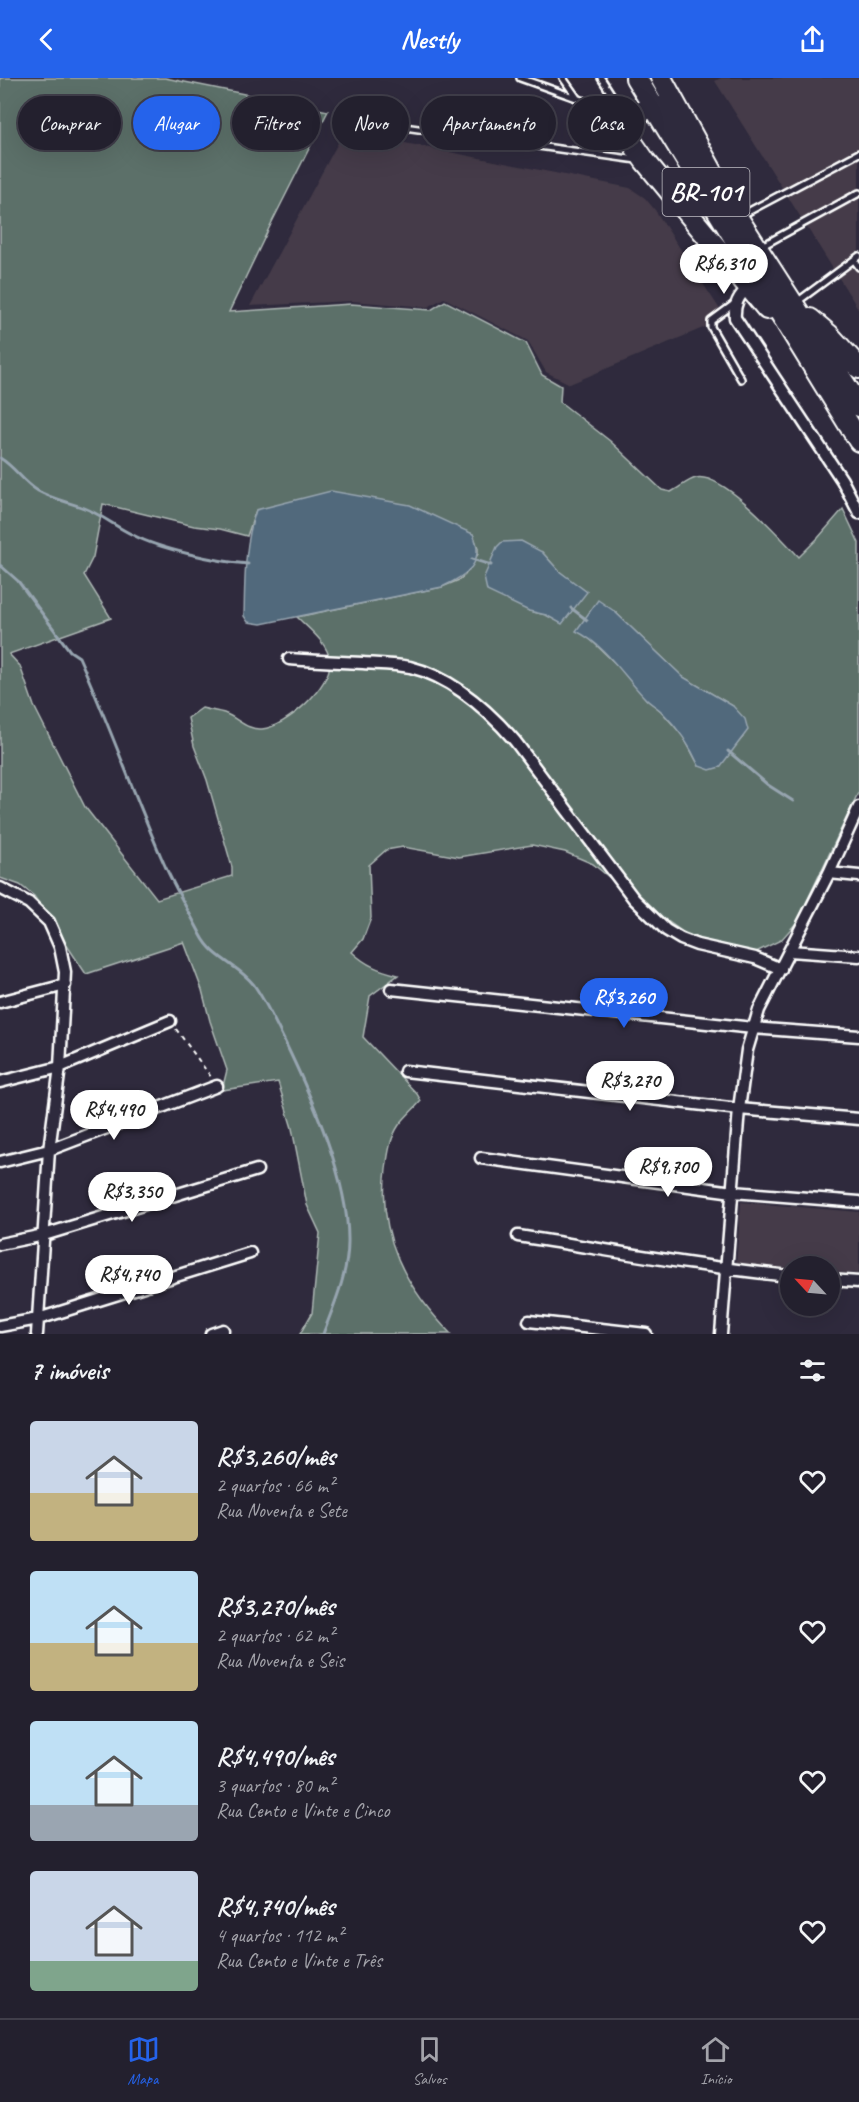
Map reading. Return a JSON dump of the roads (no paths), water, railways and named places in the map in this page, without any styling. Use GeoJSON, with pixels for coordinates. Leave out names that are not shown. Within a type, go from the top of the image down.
{"type":"FeatureCollection","features":[{"type":"Feature","properties":{"kind":"highway","name":"BR-101"},"geometry":{"type":"LineString","coordinates":[[636,78],[792,312],[859,406]]}},
{"type":"Feature","properties":{"kind":"highway","name":"BR-101"},"geometry":{"type":"LineString","coordinates":[[662,78],[737,217],[758,249],[859,441]]}},
{"type":"Feature","properties":{"kind":"highway"},"geometry":{"type":"LineString","coordinates":[[644,110],[652,105],[667,110],[690,132]]}},
{"type":"Feature","properties":{"kind":"highway"},"geometry":{"type":"LineString","coordinates":[[637,150],[743,295],[767,309],[792,312],[822,327],[859,368]]}},
{"type":"Feature","properties":{"kind":"street"},"geometry":{"type":"LineString","coordinates":[[743,295],[735,318],[842,480],[859,513]]}},
{"type":"Feature","properties":{"kind":"street"},"geometry":{"type":"LineString","coordinates":[[289,659],[388,664],[410,668],[433,676],[458,690],[498,721],[634,899],[666,930],[697,945],[755,958],[781,969]]}},
{"type":"Feature","properties":{"kind":"street"},"geometry":{"type":"LineString","coordinates":[[721,1334],[739,1109],[747,1050],[759,1010],[829,873],[859,807]]}},
{"type":"Feature","properties":{"kind":"street"},"geometry":{"type":"LineString","coordinates":[[829,873],[859,876]]}},
{"type":"Feature","properties":{"kind":"street"},"geometry":{"type":"LineString","coordinates":[[0,888],[29,903],[49,922],[60,947],[65,985],[60,1067],[49,1150],[37,1334]]}},
{"type":"Feature","properties":{"kind":"street"},"geometry":{"type":"LineString","coordinates":[[790,951],[859,956]]}},
{"type":"Feature","properties":{"kind":"street"},"geometry":{"type":"LineString","coordinates":[[0,1002],[65,985]]}},
{"type":"Feature","properties":{"kind":"street"},"geometry":{"type":"LineString","coordinates":[[391,989],[753,1028],[859,1036]]}},
{"type":"Feature","properties":{"kind":"street"},"geometry":{"type":"LineString","coordinates":[[0,1082],[60,1067],[170,1021]]}},
{"type":"Feature","properties":{"kind":"street"},"geometry":{"type":"LineString","coordinates":[[405,1071],[739,1109],[859,1119]]}},
{"type":"Feature","properties":{"kind":"street"},"geometry":{"type":"LineString","coordinates":[[0,1162],[49,1150],[217,1086]]}},
{"type":"Feature","properties":{"kind":"street"},"geometry":{"type":"LineString","coordinates":[[481,1158],[733,1192],[859,1202]]}},
{"type":"Feature","properties":{"kind":"street"},"geometry":{"type":"LineString","coordinates":[[0,1244],[44,1235],[256,1170]]}},
{"type":"Feature","properties":{"kind":"street"},"geometry":{"type":"LineString","coordinates":[[518,1236],[727,1270],[780,1275]]}},
{"type":"Feature","properties":{"kind":"street"},"geometry":{"type":"LineString","coordinates":[[0,1326],[38,1319],[250,1253]]}},
{"type":"Feature","properties":{"kind":"street"},"geometry":{"type":"LineString","coordinates":[[840,1281],[859,1282]]}},
{"type":"Feature","properties":{"kind":"street"},"geometry":{"type":"LineString","coordinates":[[529,1321],[646,1334]]}},
{"type":"Feature","properties":{"kind":"street"},"geometry":{"type":"LineString","coordinates":[[211,1334],[223,1330]]}},
{"type":"Feature","properties":{"kind":"lane"},"geometry":{"type":"LineString","coordinates":[[520,78],[571,96]]}},
{"type":"Feature","properties":{"kind":"lane"},"geometry":{"type":"LineString","coordinates":[[563,78],[576,96]]}},
{"type":"Feature","properties":{"kind":"lane"},"geometry":{"type":"LineString","coordinates":[[601,78],[612,96]]}},
{"type":"Feature","properties":{"kind":"lane"},"geometry":{"type":"LineString","coordinates":[[409,128],[645,161]]}},
{"type":"Feature","properties":{"kind":"lane"},"geometry":{"type":"LineString","coordinates":[[737,217],[859,153]]}},
{"type":"Feature","properties":{"kind":"lane"},"geometry":{"type":"LineString","coordinates":[[758,249],[859,193]]}},
{"type":"Feature","properties":{"kind":"lane"},"geometry":{"type":"LineString","coordinates":[[792,312],[857,258],[859,267]]}},
{"type":"Feature","properties":{"kind":"lane"},"geometry":{"type":"LineString","coordinates":[[741,379],[711,327],[711,321],[743,295]]}},
{"type":"Feature","properties":{"kind":"water"},"geometry":{"type":"Polygon","coordinates":[[[331,491],[410,505],[473,534],[477,553],[475,561],[466,573],[442,587],[261,624],[248,622],[244,616],[246,563],[249,537],[256,510],[331,491]]]}},
{"type":"Feature","properties":{"kind":"water"},"geometry":{"type":"Polygon","coordinates":[[[521,541],[542,552],[559,571],[587,592],[562,624],[487,591],[484,577],[497,547],[502,542],[521,541]]]}},
{"type":"Feature","properties":{"kind":"water"},"geometry":{"type":"Polygon","coordinates":[[[598,600],[614,611],[683,677],[733,706],[745,719],[748,730],[720,767],[710,770],[699,766],[684,738],[669,719],[647,700],[605,652],[576,631],[598,600]]]}},
{"type":"Feature","properties":{"kind":"waterway"},"geometry":{"type":"LineString","coordinates":[[0,458],[38,491],[89,510],[144,540],[189,554],[248,564]]}},
{"type":"Feature","properties":{"kind":"waterway"},"geometry":{"type":"LineString","coordinates":[[472,559],[491,565]]}},
{"type":"Feature","properties":{"kind":"waterway"},"geometry":{"type":"LineString","coordinates":[[0,565],[18,581],[70,651],[79,657],[151,834],[176,888],[206,943],[254,985],[270,1012],[306,1086],[335,1166],[347,1218],[346,1266],[323,1334]]}},
{"type":"Feature","properties":{"kind":"waterway"},"geometry":{"type":"LineString","coordinates":[[571,608],[587,620]]}},
{"type":"Feature","properties":{"kind":"waterway"},"geometry":{"type":"LineString","coordinates":[[728,751],[768,785],[793,801]]}}]}
